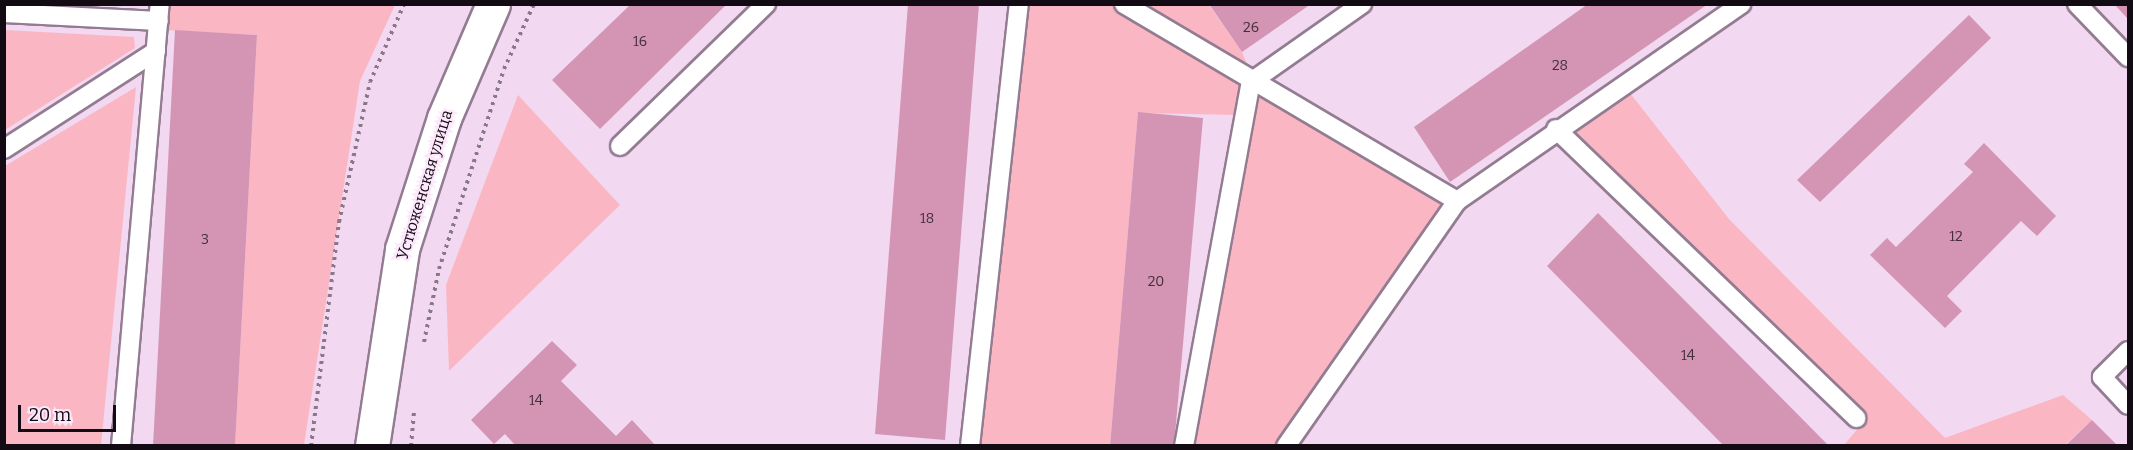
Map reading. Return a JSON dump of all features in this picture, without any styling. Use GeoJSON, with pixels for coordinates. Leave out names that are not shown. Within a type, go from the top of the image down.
{"type":"FeatureCollection","features":[{"type":"Feature","properties":{"kind":"street","name":"Устюженская улица"},"geometry":{"type":"LineString","coordinates":[[372,446],[402,249],[444,118],[493,4]]}},
{"type":"Feature","properties":{"kind":"lane"},"geometry":{"type":"LineString","coordinates":[[620,146],[766,4]]}},
{"type":"Feature","properties":{"kind":"lane"},"geometry":{"type":"LineString","coordinates":[[970,446],[1019,4]]}},
{"type":"Feature","properties":{"kind":"lane"},"geometry":{"type":"LineString","coordinates":[[1124,4],[1251,82],[1457,201]]}},
{"type":"Feature","properties":{"kind":"lane"},"geometry":{"type":"LineString","coordinates":[[1184,446],[1251,82],[1362,4]]}},
{"type":"Feature","properties":{"kind":"lane"},"geometry":{"type":"LineString","coordinates":[[1286,446],[1457,201],[1556,129],[1741,4]]}},
{"type":"Feature","properties":{"kind":"lane"},"geometry":{"type":"LineString","coordinates":[[2078,4],[2128,57]]}},
{"type":"Feature","properties":{"kind":"lane"},"geometry":{"type":"LineString","coordinates":[[4,13],[160,13],[121,446]]}},
{"type":"Feature","properties":{"kind":"lane"},"geometry":{"type":"LineString","coordinates":[[4,150],[156,51]]}},
{"type":"Feature","properties":{"kind":"lane"},"geometry":{"type":"LineString","coordinates":[[1556,129],[1856,418]]}},
{"type":"Feature","properties":{"kind":"lane"},"geometry":{"type":"LineString","coordinates":[[2128,351],[2102,377],[2128,405]]}},
{"type":"Feature","properties":{"kind":"path"},"geometry":{"type":"LineString","coordinates":[[311,446],[339,222],[370,82],[404,4]]}},
{"type":"Feature","properties":{"kind":"path"},"geometry":{"type":"LineString","coordinates":[[422,349],[439,269],[504,69],[534,4]]}},
{"type":"Feature","properties":{"kind":"path"},"geometry":{"type":"LineString","coordinates":[[411,446],[414,404]]}},
{"type":"Feature","properties":{"kind":"shaded area"},"geometry":{"type":"Polygon","coordinates":[[[167,5],[395,5],[360,81],[304,445],[235,445],[257,35],[165,30],[167,5]]]}},
{"type":"Feature","properties":{"kind":"shaded area"},"geometry":{"type":"Polygon","coordinates":[[[1025,5],[1209,5],[1242,52],[1251,75],[1240,115],[1138,113],[1110,445],[979,446],[1025,5]]]}},
{"type":"Feature","properties":{"kind":"shaded area"},"geometry":{"type":"Polygon","coordinates":[[[5,30],[134,37],[135,48],[5,130],[5,30]]]}},
{"type":"Feature","properties":{"kind":"shaded area"},"geometry":{"type":"Polygon","coordinates":[[[136,87],[101,445],[5,445],[5,166],[136,87]]]}},
{"type":"Feature","properties":{"kind":"shaded area"},"geometry":{"type":"Polygon","coordinates":[[[1626,88],[1729,219],[1945,438],[2063,395],[2092,420],[2065,445],[1844,445],[1865,420],[1565,129],[1626,88]]]}},
{"type":"Feature","properties":{"kind":"shaded area"},"geometry":{"type":"Polygon","coordinates":[[[1254,90],[1448,202],[1278,445],[1191,446],[1254,90]]]}},
{"type":"Feature","properties":{"kind":"shaded area"},"geometry":{"type":"Polygon","coordinates":[[[518,95],[620,205],[449,371],[446,285],[518,95]]]}},
{"type":"Feature","properties":{"kind":"building"},"geometry":{"type":"Polygon","coordinates":[[[631,4],[727,4],[600,129],[552,80],[631,4]]]}},
{"type":"Feature","properties":{"kind":"building"},"geometry":{"type":"Polygon","coordinates":[[[908,4],[979,4],[945,440],[875,434],[908,4]]]}},
{"type":"Feature","properties":{"kind":"building"},"geometry":{"type":"Polygon","coordinates":[[[1209,4],[1311,4],[1242,52],[1209,4]]]}},
{"type":"Feature","properties":{"kind":"building"},"geometry":{"type":"Polygon","coordinates":[[[1588,4],[1708,4],[1450,182],[1414,127],[1588,4]]]}},
{"type":"Feature","properties":{"kind":"building"},"geometry":{"type":"Polygon","coordinates":[[[2114,4],[2128,4],[2128,19],[2114,4]]]}},
{"type":"Feature","properties":{"kind":"building"},"geometry":{"type":"Polygon","coordinates":[[[1969,15],[1991,38],[1820,202],[1797,180],[1969,15]]]}},
{"type":"Feature","properties":{"kind":"building"},"geometry":{"type":"Polygon","coordinates":[[[175,30],[257,35],[235,446],[153,446],[175,30]]]}},
{"type":"Feature","properties":{"kind":"building"},"geometry":{"type":"Polygon","coordinates":[[[1138,112],[1203,118],[1174,446],[1110,446],[1138,112]]]}},
{"type":"Feature","properties":{"kind":"building"},"geometry":{"type":"Polygon","coordinates":[[[1984,143],[2056,216],[2037,236],[2021,221],[1947,296],[1962,311],[1945,328],[1870,255],[1887,238],[1896,247],[1973,172],[1964,164],[1984,143]]]}},
{"type":"Feature","properties":{"kind":"building"},"geometry":{"type":"Polygon","coordinates":[[[1598,213],[1829,446],[1724,446],[1547,266],[1598,213]]]}},
{"type":"Feature","properties":{"kind":"building"},"geometry":{"type":"Polygon","coordinates":[[[552,341],[577,365],[561,381],[616,436],[632,420],[656,446],[516,446],[505,434],[494,444],[471,420],[552,341]]]}},
{"type":"Feature","properties":{"kind":"building"},"geometry":{"type":"Polygon","coordinates":[[[2092,420],[2118,446],[2065,446],[2092,420]]]}}]}
